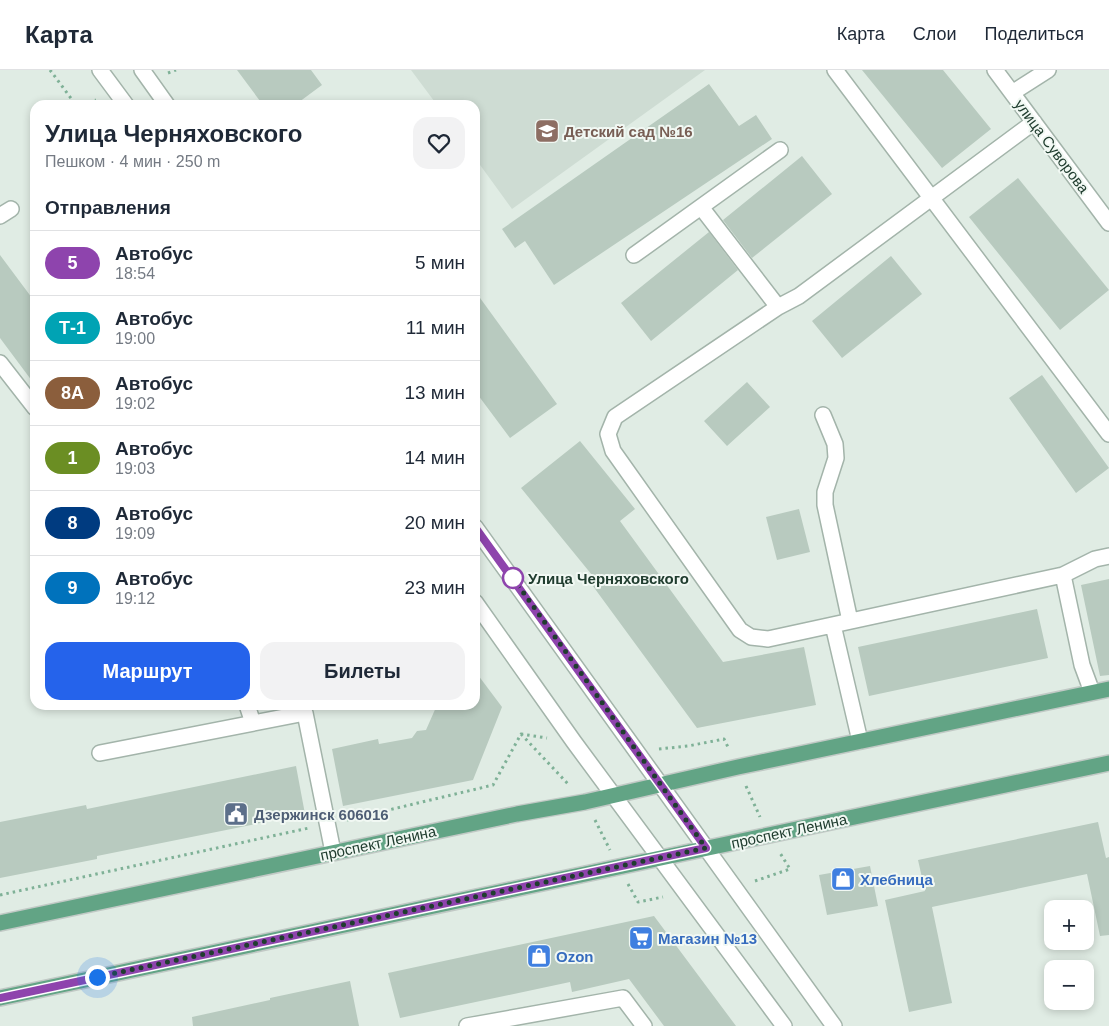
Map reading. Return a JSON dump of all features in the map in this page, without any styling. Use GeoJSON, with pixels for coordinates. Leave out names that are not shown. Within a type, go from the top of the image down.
{"type":"FeatureCollection","features":[{"type":"Feature","properties":{"kind":"main road","name":"проспект Ленина"},"geometry":{"type":"LineString","coordinates":[[0,922],[333,852],[614,796],[738,767],[1109,689]]}},
{"type":"Feature","properties":{"kind":"main road","name":"проспект Ленина"},"geometry":{"type":"LineString","coordinates":[[0,998],[1109,763]]}},
{"type":"Feature","properties":{"kind":"street"},"geometry":{"type":"LineString","coordinates":[[100,70],[122,100]]}},
{"type":"Feature","properties":{"kind":"street"},"geometry":{"type":"LineString","coordinates":[[142,70],[163,100]]}},
{"type":"Feature","properties":{"kind":"street"},"geometry":{"type":"LineString","coordinates":[[834,70],[1109,434]]}},
{"type":"Feature","properties":{"kind":"street","name":"улица Суворова"},"geometry":{"type":"LineString","coordinates":[[995,70],[1108,218]]}},
{"type":"Feature","properties":{"kind":"street"},"geometry":{"type":"LineString","coordinates":[[1012,93],[1048,70]]}},
{"type":"Feature","properties":{"kind":"street"},"geometry":{"type":"LineString","coordinates":[[1034,122],[799,296],[778,308],[615,417],[608,434],[613,451],[740,630],[751,637],[768,639],[1063,575],[1095,560],[1109,556]]}},
{"type":"Feature","properties":{"kind":"street"},"geometry":{"type":"LineString","coordinates":[[634,255],[780,150]]}},
{"type":"Feature","properties":{"kind":"street"},"geometry":{"type":"LineString","coordinates":[[701,207],[778,308]]}},
{"type":"Feature","properties":{"kind":"street"},"geometry":{"type":"LineString","coordinates":[[0,362],[30,401]]}},
{"type":"Feature","properties":{"kind":"street"},"geometry":{"type":"LineString","coordinates":[[823,415],[835,444],[836,458],[825,492],[826,504],[850,621]]}},
{"type":"Feature","properties":{"kind":"street"},"geometry":{"type":"LineString","coordinates":[[480,534],[834,1026]]}},
{"type":"Feature","properties":{"kind":"street"},"geometry":{"type":"LineString","coordinates":[[1063,575],[1082,665],[1092,692]]}},
{"type":"Feature","properties":{"kind":"street"},"geometry":{"type":"LineString","coordinates":[[480,609],[574,742],[784,1026]]}},
{"type":"Feature","properties":{"kind":"street"},"geometry":{"type":"LineString","coordinates":[[833,625],[860,741]]}},
{"type":"Feature","properties":{"kind":"street"},"geometry":{"type":"LineString","coordinates":[[248,710],[252,723]]}},
{"type":"Feature","properties":{"kind":"street"},"geometry":{"type":"LineString","coordinates":[[100,753],[305,713],[333,852]]}},
{"type":"Feature","properties":{"kind":"street"},"geometry":{"type":"LineString","coordinates":[[467,1026],[623,998],[644,1026]]}},
{"type":"Feature","properties":{"kind":"path"},"geometry":{"type":"LineString","coordinates":[[50,70],[72,100]]}},
{"type":"Feature","properties":{"kind":"path"},"geometry":{"type":"LineString","coordinates":[[0,894],[327,824],[493,786],[521,734],[574,742]]}},
{"type":"Feature","properties":{"kind":"path"},"geometry":{"type":"LineString","coordinates":[[636,751],[688,746],[724,739],[768,835],[790,870]]}},
{"type":"Feature","properties":{"kind":"shaded area","name":"Детский сад №16"},"geometry":{"type":"Polygon","coordinates":[[[411,70],[705,70],[512,209],[480,165],[480,100],[433,100],[411,70]]]}},
{"type":"Feature","properties":{"kind":"building"},"geometry":{"type":"Polygon","coordinates":[[[237,70],[311,70],[322,85],[302,100],[259,100],[237,70]]]}},
{"type":"Feature","properties":{"kind":"building"},"geometry":{"type":"Polygon","coordinates":[[[862,70],[943,70],[991,129],[942,168],[862,70]]]}},
{"type":"Feature","properties":{"kind":"building"},"geometry":{"type":"Polygon","coordinates":[[[709,84],[739,126],[756,115],[772,139],[554,285],[525,241],[515,248],[502,229],[709,84]]]}},
{"type":"Feature","properties":{"kind":"building"},"geometry":{"type":"Polygon","coordinates":[[[802,156],[832,194],[752,258],[723,220],[802,156]]]}},
{"type":"Feature","properties":{"kind":"building"},"geometry":{"type":"Polygon","coordinates":[[[1018,178],[1109,290],[1060,330],[969,217],[1018,178]]]}},
{"type":"Feature","properties":{"kind":"building"},"geometry":{"type":"Polygon","coordinates":[[[709,232],[738,270],[651,341],[621,303],[709,232]]]}},
{"type":"Feature","properties":{"kind":"building"},"geometry":{"type":"Polygon","coordinates":[[[0,255],[30,295],[30,378],[0,338],[0,255]]]}},
{"type":"Feature","properties":{"kind":"building"},"geometry":{"type":"Polygon","coordinates":[[[891,256],[922,294],[842,358],[812,321],[891,256]]]}},
{"type":"Feature","properties":{"kind":"building"},"geometry":{"type":"Polygon","coordinates":[[[480,298],[557,404],[510,438],[480,398],[480,298]]]}},
{"type":"Feature","properties":{"kind":"building"},"geometry":{"type":"Polygon","coordinates":[[[1042,375],[1109,468],[1076,493],[1009,398],[1042,375]]]}},
{"type":"Feature","properties":{"kind":"building"},"geometry":{"type":"Polygon","coordinates":[[[747,382],[770,407],[727,446],[704,421],[747,382]]]}},
{"type":"Feature","properties":{"kind":"building"},"geometry":{"type":"Polygon","coordinates":[[[580,441],[635,509],[620,521],[723,662],[804,647],[816,705],[697,728],[587,578],[592,575],[521,488],[580,441]]]}},
{"type":"Feature","properties":{"kind":"building"},"geometry":{"type":"Polygon","coordinates":[[[799,509],[810,552],[777,560],[766,517],[799,509]]]}},
{"type":"Feature","properties":{"kind":"building"},"geometry":{"type":"Polygon","coordinates":[[[1109,579],[1109,675],[1100,676],[1081,585],[1109,579]]]}},
{"type":"Feature","properties":{"kind":"building"},"geometry":{"type":"Polygon","coordinates":[[[1037,609],[1048,658],[869,696],[858,647],[1037,609]]]}},
{"type":"Feature","properties":{"kind":"building"},"geometry":{"type":"Polygon","coordinates":[[[480,678],[502,707],[473,780],[343,806],[332,749],[378,739],[379,744],[412,738],[417,731],[426,730],[435,710],[480,710],[480,678]]]}},
{"type":"Feature","properties":{"kind":"building"},"geometry":{"type":"Polygon","coordinates":[[[296,766],[305,814],[97,856],[97,859],[0,878],[0,822],[86,805],[87,809],[296,766]]]}},
{"type":"Feature","properties":{"kind":"building"},"geometry":{"type":"Polygon","coordinates":[[[1098,822],[1106,858],[1109,857],[1109,935],[1100,936],[1094,900],[1087,874],[932,907],[952,1003],[909,1012],[885,900],[925,891],[918,860],[1098,822]]]}},
{"type":"Feature","properties":{"kind":"building"},"geometry":{"type":"Polygon","coordinates":[[[870,866],[878,906],[827,915],[819,875],[870,866]]]}},
{"type":"Feature","properties":{"kind":"building"},"geometry":{"type":"Polygon","coordinates":[[[654,916],[736,1026],[664,1026],[629,979],[572,992],[570,982],[400,1018],[388,973],[654,916]]]}},
{"type":"Feature","properties":{"kind":"building"},"geometry":{"type":"Polygon","coordinates":[[[350,981],[359,1026],[193,1026],[192,1017],[350,981]]]}},
{"type":"Feature","properties":{"kind":"bus line","name":"5"},"geometry":{"type":"LineString","coordinates":[[0,998],[706,848],[480,534]]}},
{"type":"Feature","properties":{"kind":"place","name":"Детский сад №16"},"geometry":{"type":"Point","coordinates":[547,131]}},
{"type":"Feature","properties":{"kind":"place","name":"Улица Черняховского"},"geometry":{"type":"Point","coordinates":[513,578]}},
{"type":"Feature","properties":{"kind":"place","name":"Дзержинск 606016"},"geometry":{"type":"Point","coordinates":[236,814]}},
{"type":"Feature","properties":{"kind":"place","name":"Хлебница"},"geometry":{"type":"Point","coordinates":[843,879]}},
{"type":"Feature","properties":{"kind":"place","name":"Магазин №13"},"geometry":{"type":"Point","coordinates":[641,938]}},
{"type":"Feature","properties":{"kind":"place","name":"Ozon"},"geometry":{"type":"Point","coordinates":[539,956]}},
{"type":"Feature","properties":{"kind":"route"},"geometry":{"type":"LineString","coordinates":[[97,977],[706,848],[513,578]]}}]}
